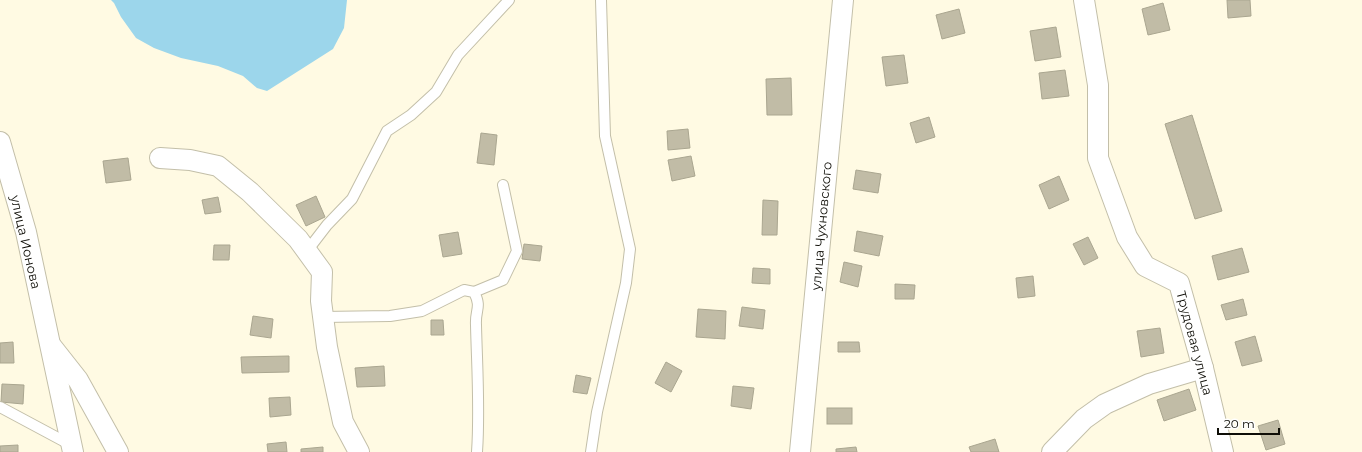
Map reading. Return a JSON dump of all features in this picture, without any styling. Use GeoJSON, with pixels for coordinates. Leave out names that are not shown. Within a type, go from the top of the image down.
{"type":"FeatureCollection","features":[{"type":"Feature","properties":{"kind":"street","name":"улица Чухновского"},"geometry":{"type":"LineString","coordinates":[[800,452],[842,0]]}},
{"type":"Feature","properties":{"kind":"street","name":"Трудовая улица"},"geometry":{"type":"LineString","coordinates":[[1084,0],[1098,85],[1098,158],[1127,237],[1145,266],[1179,283],[1203,368],[1223,452]]}},
{"type":"Feature","properties":{"kind":"street","name":"улица Ионова"},"geometry":{"type":"LineString","coordinates":[[0,142],[26,232],[72,449]]}},
{"type":"Feature","properties":{"kind":"street"},"geometry":{"type":"LineString","coordinates":[[160,158],[190,160],[218,166],[250,192],[298,239],[322,272],[321,301],[327,347],[343,422],[359,452]]}},
{"type":"Feature","properties":{"kind":"street","name":"улица Ионова"},"geometry":{"type":"LineString","coordinates":[[50,344],[78,380],[118,452]]}},
{"type":"Feature","properties":{"kind":"street"},"geometry":{"type":"LineString","coordinates":[[1052,452],[1084,419],[1105,404],[1149,384],[1203,368]]}},
{"type":"Feature","properties":{"kind":"lane"},"geometry":{"type":"LineString","coordinates":[[307,251],[327,225],[352,199],[387,131],[411,115],[436,92],[458,55],[509,0]]}},
{"type":"Feature","properties":{"kind":"lane"},"geometry":{"type":"LineString","coordinates":[[591,452],[597,412],[626,283],[630,249],[605,136],[601,0]]}},
{"type":"Feature","properties":{"kind":"lane"},"geometry":{"type":"LineString","coordinates":[[323,317],[390,316],[422,311],[464,290],[474,292],[503,280],[517,251],[503,185]]}},
{"type":"Feature","properties":{"kind":"lane"},"geometry":{"type":"LineString","coordinates":[[474,292],[479,302],[476,322],[479,373],[477,452]]}},
{"type":"Feature","properties":{"kind":"lane"},"geometry":{"type":"LineString","coordinates":[[0,407],[72,449]]}},
{"type":"Feature","properties":{"kind":"water"},"geometry":{"type":"Polygon","coordinates":[[[111,0],[347,0],[344,28],[333,49],[267,91],[257,88],[243,76],[218,66],[181,58],[154,48],[136,38],[111,0]]]}},
{"type":"Feature","properties":{"kind":"building"},"geometry":{"type":"Polygon","coordinates":[[[1227,0],[1250,0],[1251,16],[1228,18],[1227,0]]]}},
{"type":"Feature","properties":{"kind":"building"},"geometry":{"type":"Polygon","coordinates":[[[1163,3],[1170,30],[1148,35],[1142,9],[1163,3]]]}},
{"type":"Feature","properties":{"kind":"building"},"geometry":{"type":"Polygon","coordinates":[[[959,9],[965,33],[942,39],[936,15],[959,9]]]}},
{"type":"Feature","properties":{"kind":"building"},"geometry":{"type":"Polygon","coordinates":[[[1056,27],[1061,57],[1035,61],[1030,31],[1056,27]]]}},
{"type":"Feature","properties":{"kind":"building"},"geometry":{"type":"Polygon","coordinates":[[[904,55],[908,83],[886,86],[882,57],[904,55]]]}},
{"type":"Feature","properties":{"kind":"building"},"geometry":{"type":"Polygon","coordinates":[[[1065,70],[1069,96],[1042,99],[1039,73],[1065,70]]]}},
{"type":"Feature","properties":{"kind":"building"},"geometry":{"type":"Polygon","coordinates":[[[791,78],[792,115],[767,115],[766,79],[791,78]]]}},
{"type":"Feature","properties":{"kind":"building"},"geometry":{"type":"Polygon","coordinates":[[[1192,115],[1222,211],[1195,219],[1165,124],[1192,115]]]}},
{"type":"Feature","properties":{"kind":"building"},"geometry":{"type":"Polygon","coordinates":[[[929,117],[935,137],[916,143],[910,123],[929,117]]]}},
{"type":"Feature","properties":{"kind":"building"},"geometry":{"type":"Polygon","coordinates":[[[688,129],[690,148],[668,150],[667,131],[688,129]]]}},
{"type":"Feature","properties":{"kind":"building"},"geometry":{"type":"Polygon","coordinates":[[[481,133],[497,135],[494,165],[477,163],[481,133]]]}},
{"type":"Feature","properties":{"kind":"building"},"geometry":{"type":"Polygon","coordinates":[[[691,156],[695,176],[672,181],[668,160],[691,156]]]}},
{"type":"Feature","properties":{"kind":"building"},"geometry":{"type":"Polygon","coordinates":[[[128,158],[131,180],[106,183],[103,161],[128,158]]]}},
{"type":"Feature","properties":{"kind":"building"},"geometry":{"type":"Polygon","coordinates":[[[856,170],[881,174],[878,193],[853,189],[856,170]]]}},
{"type":"Feature","properties":{"kind":"building"},"geometry":{"type":"Polygon","coordinates":[[[1059,176],[1069,200],[1049,209],[1039,185],[1059,176]]]}},
{"type":"Feature","properties":{"kind":"building"},"geometry":{"type":"Polygon","coordinates":[[[316,196],[325,217],[306,226],[296,205],[316,196]]]}},
{"type":"Feature","properties":{"kind":"building"},"geometry":{"type":"Polygon","coordinates":[[[218,197],[221,212],[205,214],[202,200],[218,197]]]}},
{"type":"Feature","properties":{"kind":"building"},"geometry":{"type":"Polygon","coordinates":[[[763,200],[778,201],[777,235],[762,235],[763,200]]]}},
{"type":"Feature","properties":{"kind":"building"},"geometry":{"type":"Polygon","coordinates":[[[857,231],[883,236],[879,256],[854,251],[857,231]]]}},
{"type":"Feature","properties":{"kind":"building"},"geometry":{"type":"Polygon","coordinates":[[[458,232],[462,254],[443,257],[439,235],[458,232]]]}},
{"type":"Feature","properties":{"kind":"building"},"geometry":{"type":"Polygon","coordinates":[[[1088,237],[1098,258],[1084,265],[1073,244],[1088,237]]]}},
{"type":"Feature","properties":{"kind":"building"},"geometry":{"type":"Polygon","coordinates":[[[524,244],[542,246],[540,261],[522,259],[524,244]]]}},
{"type":"Feature","properties":{"kind":"building"},"geometry":{"type":"Polygon","coordinates":[[[214,245],[230,245],[229,260],[213,260],[214,245]]]}},
{"type":"Feature","properties":{"kind":"building"},"geometry":{"type":"Polygon","coordinates":[[[1242,248],[1249,272],[1218,280],[1212,256],[1242,248]]]}},
{"type":"Feature","properties":{"kind":"building"},"geometry":{"type":"Polygon","coordinates":[[[844,262],[862,266],[858,287],[840,282],[844,262]]]}},
{"type":"Feature","properties":{"kind":"building"},"geometry":{"type":"Polygon","coordinates":[[[753,268],[770,269],[770,284],[752,283],[753,268]]]}},
{"type":"Feature","properties":{"kind":"building"},"geometry":{"type":"Polygon","coordinates":[[[1033,276],[1035,296],[1018,298],[1016,278],[1033,276]]]}},
{"type":"Feature","properties":{"kind":"building"},"geometry":{"type":"Polygon","coordinates":[[[895,284],[915,285],[914,299],[895,299],[895,284]]]}},
{"type":"Feature","properties":{"kind":"building"},"geometry":{"type":"Polygon","coordinates":[[[1243,299],[1247,315],[1226,320],[1221,305],[1243,299]]]}},
{"type":"Feature","properties":{"kind":"building"},"geometry":{"type":"Polygon","coordinates":[[[742,307],[765,310],[763,329],[739,326],[742,307]]]}},
{"type":"Feature","properties":{"kind":"building"},"geometry":{"type":"Polygon","coordinates":[[[698,309],[726,311],[725,339],[696,337],[698,309]]]}},
{"type":"Feature","properties":{"kind":"building"},"geometry":{"type":"Polygon","coordinates":[[[253,316],[273,319],[271,338],[250,335],[253,316]]]}},
{"type":"Feature","properties":{"kind":"building"},"geometry":{"type":"Polygon","coordinates":[[[431,320],[443,320],[444,335],[431,335],[431,320]]]}},
{"type":"Feature","properties":{"kind":"building"},"geometry":{"type":"Polygon","coordinates":[[[1160,328],[1164,353],[1141,357],[1137,331],[1160,328]]]}},
{"type":"Feature","properties":{"kind":"building"},"geometry":{"type":"Polygon","coordinates":[[[1255,336],[1262,361],[1242,366],[1235,342],[1255,336]]]}},
{"type":"Feature","properties":{"kind":"building"},"geometry":{"type":"Polygon","coordinates":[[[13,342],[14,363],[0,363],[0,343],[13,342]]]}},
{"type":"Feature","properties":{"kind":"building"},"geometry":{"type":"Polygon","coordinates":[[[838,342],[859,342],[860,352],[838,352],[838,342]]]}},
{"type":"Feature","properties":{"kind":"building"},"geometry":{"type":"Polygon","coordinates":[[[289,356],[289,372],[242,373],[241,357],[289,356]]]}},
{"type":"Feature","properties":{"kind":"building"},"geometry":{"type":"Polygon","coordinates":[[[666,362],[682,371],[671,392],[655,383],[666,362]]]}},
{"type":"Feature","properties":{"kind":"building"},"geometry":{"type":"Polygon","coordinates":[[[384,366],[385,386],[357,387],[355,368],[384,366]]]}},
{"type":"Feature","properties":{"kind":"building"},"geometry":{"type":"Polygon","coordinates":[[[576,375],[591,378],[587,394],[573,392],[576,375]]]}},
{"type":"Feature","properties":{"kind":"building"},"geometry":{"type":"Polygon","coordinates":[[[2,384],[24,385],[23,404],[1,402],[2,384]]]}},
{"type":"Feature","properties":{"kind":"building"},"geometry":{"type":"Polygon","coordinates":[[[733,386],[754,388],[751,409],[731,406],[733,386]]]}},
{"type":"Feature","properties":{"kind":"building"},"geometry":{"type":"Polygon","coordinates":[[[1189,389],[1196,410],[1164,421],[1157,400],[1189,389]]]}},
{"type":"Feature","properties":{"kind":"building"},"geometry":{"type":"Polygon","coordinates":[[[290,397],[291,415],[270,417],[269,398],[290,397]]]}},
{"type":"Feature","properties":{"kind":"building"},"geometry":{"type":"Polygon","coordinates":[[[827,408],[852,408],[852,424],[827,424],[827,408]]]}},
{"type":"Feature","properties":{"kind":"building"},"geometry":{"type":"Polygon","coordinates":[[[1278,420],[1285,444],[1266,450],[1258,426],[1278,420]]]}},
{"type":"Feature","properties":{"kind":"building"},"geometry":{"type":"Polygon","coordinates":[[[995,439],[999,452],[971,452],[969,447],[995,439]]]}},
{"type":"Feature","properties":{"kind":"building"},"geometry":{"type":"Polygon","coordinates":[[[286,442],[287,452],[268,452],[267,444],[286,442]]]}},
{"type":"Feature","properties":{"kind":"building"},"geometry":{"type":"Polygon","coordinates":[[[18,445],[18,452],[0,452],[0,446],[18,445]]]}},
{"type":"Feature","properties":{"kind":"building"},"geometry":{"type":"Polygon","coordinates":[[[323,447],[323,452],[301,452],[301,449],[323,447]]]}},
{"type":"Feature","properties":{"kind":"building"},"geometry":{"type":"Polygon","coordinates":[[[856,447],[857,452],[836,452],[836,449],[856,447]]]}}]}
